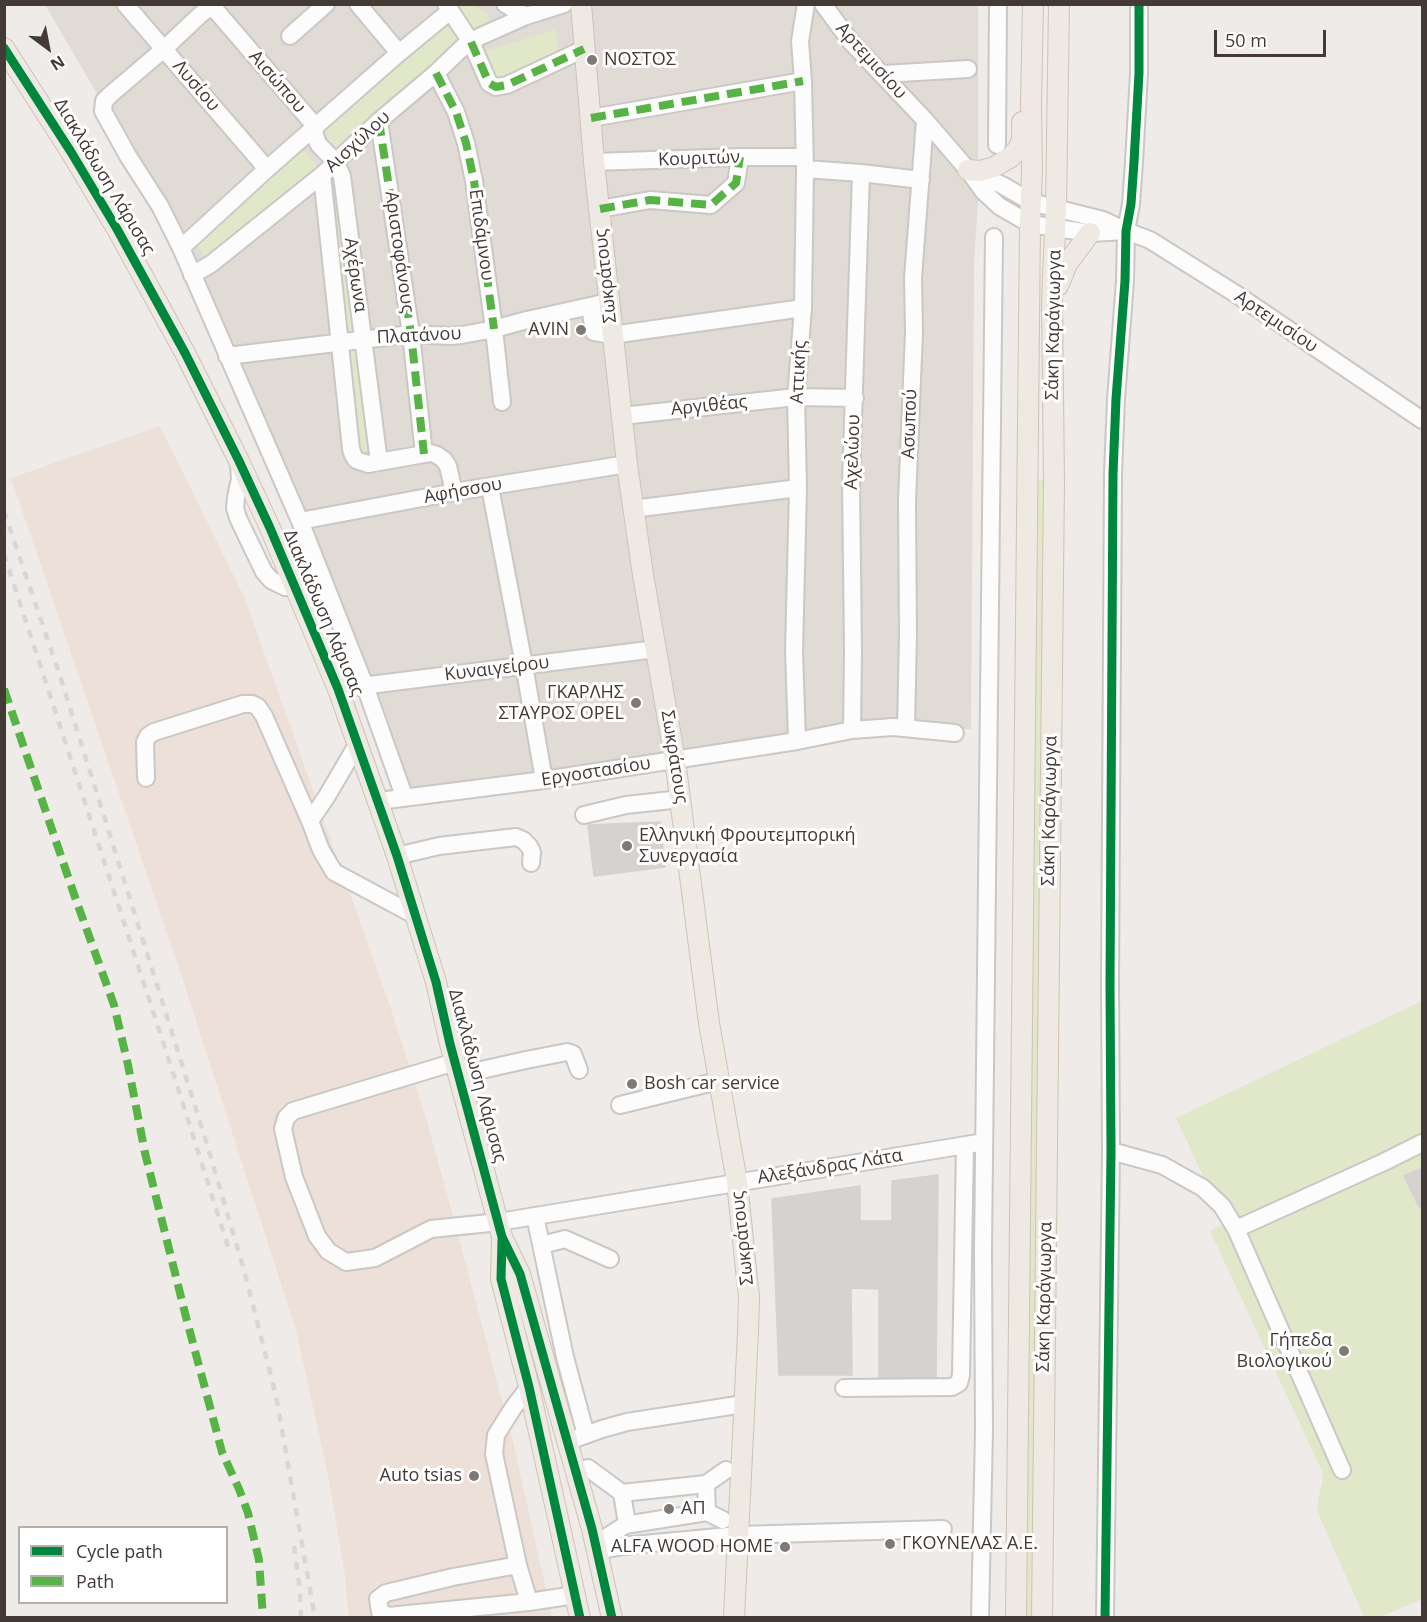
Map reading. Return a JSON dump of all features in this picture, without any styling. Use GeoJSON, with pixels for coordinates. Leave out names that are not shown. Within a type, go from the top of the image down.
{"type":"FeatureCollection","features":[{"type":"Feature","properties":{"kind":"main road","name":"Σωκράτους"},"geometry":{"type":"LineString","coordinates":[[581,4],[600,209],[604,305],[612,335],[633,509],[681,799],[709,1023],[737,1182],[749,1296],[734,1617]]}},
{"type":"Feature","properties":{"kind":"main road","name":"Σάκη Καράγιωργα"},"geometry":{"type":"LineString","coordinates":[[1016,1617],[1033,4]]}},
{"type":"Feature","properties":{"kind":"main road","name":"Σάκη Καράγιωργα"},"geometry":{"type":"LineString","coordinates":[[1042,1617],[1054,483],[1052,300],[1056,228],[1059,4]]}},
{"type":"Feature","properties":{"kind":"main road","name":"Διακλάδωση Λάρισας"},"geometry":{"type":"LineString","coordinates":[[4,48],[71,152],[142,273],[185,354],[239,461],[338,689],[379,801],[416,916],[436,982],[500,1229],[520,1274],[567,1442],[603,1543],[612,1617]]}},
{"type":"Feature","properties":{"kind":"main road"},"geometry":{"type":"LineString","coordinates":[[968,170],[980,171],[994,167],[1005,162],[1015,152],[1022,138],[1022,119],[1031,104]]}},
{"type":"Feature","properties":{"kind":"main road"},"geometry":{"type":"LineString","coordinates":[[1052,300],[1067,264],[1090,232]]}},
{"type":"Feature","properties":{"kind":"main road","name":"Διακλάδωση Λάρισας"},"geometry":{"type":"LineString","coordinates":[[500,1229],[501,1279],[529,1387],[580,1617]]}},
{"type":"Feature","properties":{"kind":"street","name":"Λυσίου"},"geometry":{"type":"LineString","coordinates":[[125,4],[267,169]]}},
{"type":"Feature","properties":{"kind":"street"},"geometry":{"type":"LineString","coordinates":[[290,36],[326,4]]}},
{"type":"Feature","properties":{"kind":"street"},"geometry":{"type":"LineString","coordinates":[[358,4],[399,53]]}},
{"type":"Feature","properties":{"kind":"street"},"geometry":{"type":"LineString","coordinates":[[505,4],[526,16]]}},
{"type":"Feature","properties":{"kind":"street","name":"Αισχύλου"},"geometry":{"type":"LineString","coordinates":[[192,275],[220,256],[322,175],[379,121],[471,42],[526,16],[564,4]]}},
{"type":"Feature","properties":{"kind":"street","name":"Αττικής"},"geometry":{"type":"LineString","coordinates":[[797,741],[794,651],[798,488],[796,397],[803,308],[804,163],[800,41],[806,4]]}},
{"type":"Feature","properties":{"kind":"street","name":"Αρτεμισίου"},"geometry":{"type":"LineString","coordinates":[[823,4],[851,42],[925,120],[984,192],[999,206],[1030,224]]}},
{"type":"Feature","properties":{"kind":"street"},"geometry":{"type":"LineString","coordinates":[[997,145],[998,4]]}},
{"type":"Feature","properties":{"kind":"street"},"geometry":{"type":"LineString","coordinates":[[1105,1617],[1111,1151],[1113,474],[1126,231],[1131,204],[1134,162],[1139,4]]}},
{"type":"Feature","properties":{"kind":"street"},"geometry":{"type":"LineString","coordinates":[[204,8],[164,49],[104,101],[103,111],[160,206],[181,248],[300,520],[365,686],[404,796]]}},
{"type":"Feature","properties":{"kind":"street","name":"Αισώπου"},"geometry":{"type":"LineString","coordinates":[[204,8],[316,127],[314,132],[316,141],[335,161]]}},
{"type":"Feature","properties":{"kind":"street"},"geometry":{"type":"LineString","coordinates":[[181,248],[448,8],[471,42],[489,82],[496,87],[507,85],[584,49]]}},
{"type":"Feature","properties":{"kind":"street"},"geometry":{"type":"LineString","coordinates":[[883,74],[968,69]]}},
{"type":"Feature","properties":{"kind":"street","name":"Επιδάμνου"},"geometry":{"type":"LineString","coordinates":[[436,73],[456,112],[466,143],[474,181],[502,402]]}},
{"type":"Feature","properties":{"kind":"street"},"geometry":{"type":"LineString","coordinates":[[591,118],[803,81]]}},
{"type":"Feature","properties":{"kind":"street","name":"Ασωπού"},"geometry":{"type":"LineString","coordinates":[[906,728],[907,501],[914,332],[913,278],[925,120]]}},
{"type":"Feature","properties":{"kind":"street","name":"Αριστοφάνους"},"geometry":{"type":"LineString","coordinates":[[379,121],[411,334],[424,454]]}},
{"type":"Feature","properties":{"kind":"street"},"geometry":{"type":"LineString","coordinates":[[600,209],[650,200],[711,205],[736,183],[740,157]]}},
{"type":"Feature","properties":{"kind":"street","name":"Κουριτών"},"geometry":{"type":"LineString","coordinates":[[594,162],[740,157],[804,163],[921,180]]}},
{"type":"Feature","properties":{"kind":"street","name":"Αχέρωνα"},"geometry":{"type":"LineString","coordinates":[[322,175],[351,449],[356,460],[368,464],[379,462],[342,176],[335,161]]}},
{"type":"Feature","properties":{"kind":"street","name":"Αρτεμισίου"},"geometry":{"type":"LineString","coordinates":[[968,170],[1002,185],[1031,202],[1103,220],[1150,240],[1422,420]]}},
{"type":"Feature","properties":{"kind":"street","name":"Αχελώου"},"geometry":{"type":"LineString","coordinates":[[852,730],[851,482],[861,173]]}},
{"type":"Feature","properties":{"kind":"street"},"geometry":{"type":"LineString","coordinates":[[1030,224],[1090,232],[1126,231]]}},
{"type":"Feature","properties":{"kind":"street"},"geometry":{"type":"LineString","coordinates":[[980,1617],[984,1431],[984,1142],[994,237]]}},
{"type":"Feature","properties":{"kind":"street","name":"Πλατάνου"},"geometry":{"type":"LineString","coordinates":[[227,356],[411,334],[450,336],[494,329],[604,305]]}},
{"type":"Feature","properties":{"kind":"street"},"geometry":{"type":"LineString","coordinates":[[612,335],[803,308]]}},
{"type":"Feature","properties":{"kind":"street","name":"Αργιθέας"},"geometry":{"type":"LineString","coordinates":[[622,416],[796,397],[855,398]]}},
{"type":"Feature","properties":{"kind":"street"},"geometry":{"type":"LineString","coordinates":[[379,462],[424,454],[437,455],[448,466],[454,492]]}},
{"type":"Feature","properties":{"kind":"street","name":"Αφήσσου"},"geometry":{"type":"LineString","coordinates":[[300,520],[627,464]]}},
{"type":"Feature","properties":{"kind":"street"},"geometry":{"type":"LineString","coordinates":[[490,487],[543,780]]}},
{"type":"Feature","properties":{"kind":"street"},"geometry":{"type":"LineString","coordinates":[[633,509],[798,488]]}},
{"type":"Feature","properties":{"kind":"street"},"geometry":{"type":"LineString","coordinates":[[295,586],[321,575]]}},
{"type":"Feature","properties":{"kind":"street","name":"Κυναιγείρου"},"geometry":{"type":"LineString","coordinates":[[338,689],[656,649]]}},
{"type":"Feature","properties":{"kind":"street"},"geometry":{"type":"LineString","coordinates":[[146,778],[145,742],[148,736],[154,732],[243,704],[252,704],[264,716],[321,850],[334,872],[416,916]]}},
{"type":"Feature","properties":{"kind":"street","name":"Εργοστασίου"},"geometry":{"type":"LineString","coordinates":[[379,801],[543,780],[797,741],[852,730],[893,727],[956,733]]}},
{"type":"Feature","properties":{"kind":"street"},"geometry":{"type":"LineString","coordinates":[[310,821],[358,742]]}},
{"type":"Feature","properties":{"kind":"street"},"geometry":{"type":"LineString","coordinates":[[584,815],[626,805],[681,799]]}},
{"type":"Feature","properties":{"kind":"street"},"geometry":{"type":"LineString","coordinates":[[397,855],[439,846],[516,837],[529,846],[532,852],[531,863]]}},
{"type":"Feature","properties":{"kind":"street","name":"Αλεξάνδρας Λάτα"},"geometry":{"type":"LineString","coordinates":[[579,1070],[573,1054],[567,1052],[457,1068],[293,1111],[286,1118],[283,1129],[294,1177],[316,1236],[328,1251],[346,1262],[375,1258],[430,1229],[500,1229],[535,1216],[984,1142]]}},
{"type":"Feature","properties":{"kind":"street"},"geometry":{"type":"LineString","coordinates":[[620,1105],[718,1081]]}},
{"type":"Feature","properties":{"kind":"street"},"geometry":{"type":"LineString","coordinates":[[1236,1229],[1422,1143]]}},
{"type":"Feature","properties":{"kind":"street"},"geometry":{"type":"LineString","coordinates":[[844,1388],[952,1387],[958,1383],[961,1375],[965,1145]]}},
{"type":"Feature","properties":{"kind":"street"},"geometry":{"type":"LineString","coordinates":[[1111,1151],[1162,1165],[1188,1178],[1218,1202],[1236,1229],[1342,1470]]}},
{"type":"Feature","properties":{"kind":"street"},"geometry":{"type":"LineString","coordinates":[[535,1216],[565,1357],[586,1435]]}},
{"type":"Feature","properties":{"kind":"street"},"geometry":{"type":"LineString","coordinates":[[542,1245],[565,1239],[610,1259]]}},
{"type":"Feature","properties":{"kind":"street"},"geometry":{"type":"LineString","coordinates":[[529,1387],[496,1435],[494,1454],[518,1565],[529,1602]]}},
{"type":"Feature","properties":{"kind":"street"},"geometry":{"type":"LineString","coordinates":[[567,1442],[627,1422],[744,1404]]}},
{"type":"Feature","properties":{"kind":"street"},"geometry":{"type":"LineString","coordinates":[[588,1468],[622,1493],[706,1485],[726,1470]]}},
{"type":"Feature","properties":{"kind":"street"},"geometry":{"type":"LineString","coordinates":[[706,1485],[707,1512]]}},
{"type":"Feature","properties":{"kind":"street"},"geometry":{"type":"LineString","coordinates":[[622,1493],[627,1524],[625,1525]]}},
{"type":"Feature","properties":{"kind":"street"},"geometry":{"type":"LineString","coordinates":[[603,1543],[625,1525],[707,1512],[723,1520]]}},
{"type":"Feature","properties":{"kind":"street"},"geometry":{"type":"LineString","coordinates":[[603,1543],[634,1545],[739,1535],[943,1529]]}},
{"type":"Feature","properties":{"kind":"street"},"geometry":{"type":"LineString","coordinates":[[518,1565],[386,1593],[378,1599],[380,1612],[388,1616],[529,1602],[575,1595]]}},
{"type":"Feature","properties":{"kind":"shaded area"},"geometry":{"type":"Polygon","coordinates":[[[45,5],[978,5],[980,171],[974,262],[971,729],[918,727],[412,794],[169,217],[45,5]]]}},
{"type":"Feature","properties":{"kind":"shaded area"},"geometry":{"type":"Polygon","coordinates":[[[160,426],[245,599],[390,1006],[426,1118],[456,1227],[514,1446],[552,1617],[349,1617],[344,1568],[330,1484],[296,1330],[180,971],[11,478],[160,426]]]}},
{"type":"Feature","properties":{"kind":"green space"},"geometry":{"type":"Polygon","coordinates":[[[451,5],[473,5],[488,14],[490,19],[479,28],[473,29],[451,5]]]}},
{"type":"Feature","properties":{"kind":"green space"},"geometry":{"type":"Polygon","coordinates":[[[445,24],[459,40],[332,153],[318,136],[445,24]]]}},
{"type":"Feature","properties":{"kind":"green space"},"geometry":{"type":"Polygon","coordinates":[[[556,29],[558,56],[507,80],[495,79],[481,53],[556,29]]]}},
{"type":"Feature","properties":{"kind":"green space"},"geometry":{"type":"Polygon","coordinates":[[[303,149],[317,166],[208,261],[195,243],[303,149]]]}},
{"type":"Feature","properties":{"kind":"green space"},"geometry":{"type":"Polygon","coordinates":[[[330,179],[335,179],[355,333],[347,334],[346,331],[330,179]]]}},
{"type":"Feature","properties":{"kind":"green space"},"geometry":{"type":"Polygon","coordinates":[[[348,349],[357,350],[369,446],[368,450],[362,452],[359,448],[348,349]]]}},
{"type":"Feature","properties":{"kind":"green space"},"geometry":{"type":"Polygon","coordinates":[[[1037,480],[1046,480],[1033,1617],[1026,1618],[1037,480]]]}},
{"type":"Feature","properties":{"kind":"green space","name":"Γήπεδα Βιολογικού"},"geometry":{"type":"Polygon","coordinates":[[[1422,1001],[1422,1599],[1380,1617],[1364,1617],[1317,1511],[1323,1479],[1322,1471],[1210,1231],[1225,1223],[1176,1118],[1422,1001]]]}},
{"type":"Feature","properties":{"kind":"building","name":"Ελληνική Φρουτεμπορική Συνεργασία"},"geometry":{"type":"Polygon","coordinates":[[[660,822],[665,867],[594,876],[588,825],[660,822]]]}},
{"type":"Feature","properties":{"kind":"building"},"geometry":{"type":"Polygon","coordinates":[[[1422,1168],[1422,1206],[1419,1207],[1404,1176],[1422,1168]]]}},
{"type":"Feature","properties":{"kind":"building"},"geometry":{"type":"Polygon","coordinates":[[[938,1175],[936,1378],[879,1378],[879,1289],[851,1288],[852,1375],[779,1375],[772,1199],[860,1186],[860,1221],[892,1221],[892,1181],[938,1175]]]}},
{"type":"Feature","properties":{"kind":"railway"},"geometry":{"type":"LineString","coordinates":[[4,511],[60,676],[206,1141],[244,1270],[276,1396],[315,1618]]}},
{"type":"Feature","properties":{"kind":"railway"},"geometry":{"type":"LineString","coordinates":[[4,554],[230,1253]]}},
{"type":"Feature","properties":{"kind":"railway"},"geometry":{"type":"LineString","coordinates":[[294,1546],[301,1618]]}},
{"type":"Feature","properties":{"kind":"marked path"},"geometry":{"type":"LineString","coordinates":[[471,42],[489,83],[496,87],[507,85],[584,49]]}},
{"type":"Feature","properties":{"kind":"marked path"},"geometry":{"type":"LineString","coordinates":[[436,73],[456,112],[466,143],[474,181],[494,329]]}},
{"type":"Feature","properties":{"kind":"marked path"},"geometry":{"type":"LineString","coordinates":[[591,118],[803,81]]}},
{"type":"Feature","properties":{"kind":"marked path"},"geometry":{"type":"LineString","coordinates":[[379,121],[411,334],[424,454]]}},
{"type":"Feature","properties":{"kind":"marked path"},"geometry":{"type":"LineString","coordinates":[[600,209],[650,200],[711,205],[736,183],[740,157]]}},
{"type":"Feature","properties":{"kind":"marked path"},"geometry":{"type":"LineString","coordinates":[[4,689],[114,1005],[145,1153],[186,1317],[222,1452],[248,1513],[259,1560],[263,1618]]}},
{"type":"Feature","properties":{"kind":"cycle path"},"geometry":{"type":"LineString","coordinates":[[1105,1618],[1111,1151],[1113,474],[1126,231],[1131,204],[1139,73],[1139,4]]}},
{"type":"Feature","properties":{"kind":"cycle path"},"geometry":{"type":"LineString","coordinates":[[4,48],[117,229],[185,353],[270,528],[338,689],[397,856],[436,982],[450,1044],[502,1237],[520,1274],[592,1529],[612,1618]]}},
{"type":"Feature","properties":{"kind":"cycle path"},"geometry":{"type":"LineString","coordinates":[[502,1240],[501,1279],[529,1387],[580,1618]]}},
{"type":"Feature","properties":{"kind":"place","name":"ΝΟΣΤΟΣ"},"geometry":{"type":"Point","coordinates":[592,60]}},
{"type":"Feature","properties":{"kind":"place","name":"AVIN"},"geometry":{"type":"Point","coordinates":[581,330]}},
{"type":"Feature","properties":{"kind":"place","name":"ΓΚΑΡΛΗΣ ΣΤΑΥΡΟΣ OPEL"},"geometry":{"type":"Point","coordinates":[636,703]}},
{"type":"Feature","properties":{"kind":"place","name":"Ελληνική Φρουτεμπορική Συνεργασία"},"geometry":{"type":"Point","coordinates":[627,846]}},
{"type":"Feature","properties":{"kind":"place","name":"Bosh car service"},"geometry":{"type":"Point","coordinates":[632,1084]}},
{"type":"Feature","properties":{"kind":"place","name":"Γήπεδα Βιολογικού"},"geometry":{"type":"Point","coordinates":[1344,1351]}},
{"type":"Feature","properties":{"kind":"place","name":"Auto tsias"},"geometry":{"type":"Point","coordinates":[474,1476]}},
{"type":"Feature","properties":{"kind":"place","name":"ΑΠ"},"geometry":{"type":"Point","coordinates":[669,1509]}},
{"type":"Feature","properties":{"kind":"place","name":"ΓΚΟΥΝΕΛΑΣ Α.Ε."},"geometry":{"type":"Point","coordinates":[890,1544]}},
{"type":"Feature","properties":{"kind":"place","name":"ALFA WOOD HOME"},"geometry":{"type":"Point","coordinates":[785,1547]}}]}
